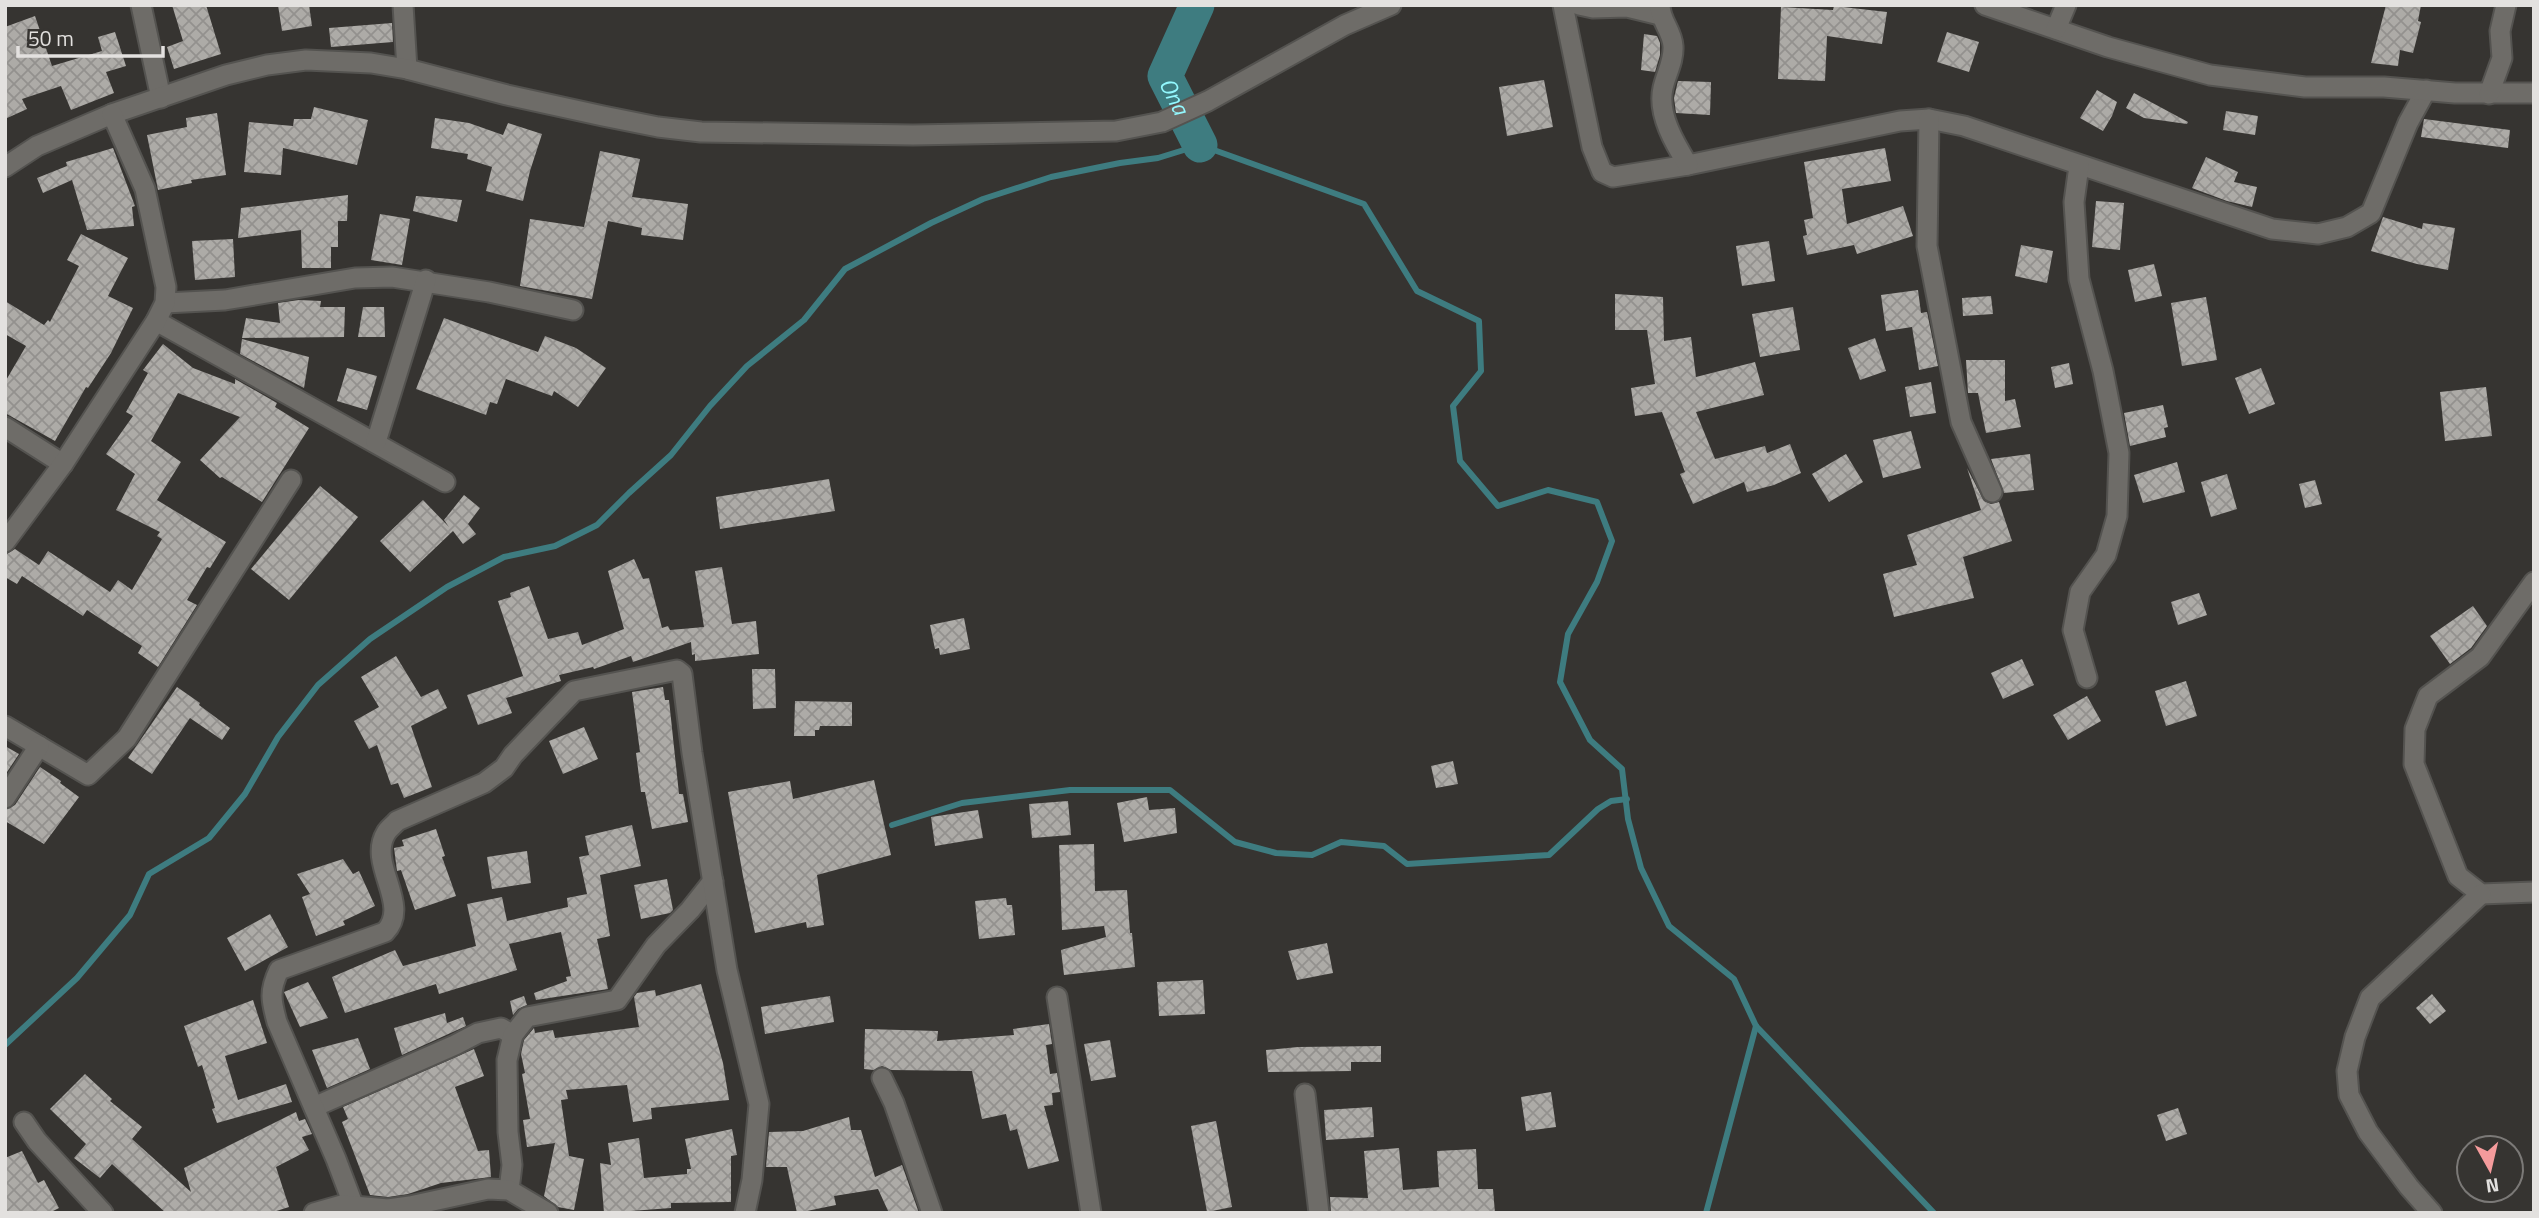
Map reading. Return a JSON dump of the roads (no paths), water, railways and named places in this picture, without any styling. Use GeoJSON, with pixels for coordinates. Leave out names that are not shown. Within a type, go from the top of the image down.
{"type":"FeatureCollection","features":[{"type":"Feature","properties":{"kind":"street"},"geometry":{"type":"LineString","coordinates":[[141,5],[161,98]]}},
{"type":"Feature","properties":{"kind":"street"},"geometry":{"type":"LineString","coordinates":[[403,5],[407,69]]}},
{"type":"Feature","properties":{"kind":"street"},"geometry":{"type":"LineString","coordinates":[[5,167],[37,146],[112,114],[237,73],[267,65],[306,60],[371,63],[407,69],[603,116],[701,132],[913,135],[1116,131],[1162,122],[1208,101],[1345,25],[1391,5]]}},
{"type":"Feature","properties":{"kind":"street"},"geometry":{"type":"LineString","coordinates":[[1563,5],[1592,147],[1602,172],[1613,177],[1688,165],[1900,121],[1929,119],[1964,126],[2272,229],[2318,234],[2347,227],[2371,213],[2408,123],[2426,90]]}},
{"type":"Feature","properties":{"kind":"street"},"geometry":{"type":"LineString","coordinates":[[1578,5],[1592,8],[1660,10],[1671,32],[1672,42],[1671,63],[1662,92],[1666,122],[1688,165]]}},
{"type":"Feature","properties":{"kind":"street"},"geometry":{"type":"LineString","coordinates":[[1984,5],[2108,47],[2210,75],[2305,87],[2385,87],[2489,94],[2534,93]]}},
{"type":"Feature","properties":{"kind":"street"},"geometry":{"type":"LineString","coordinates":[[2056,29],[2066,5]]}},
{"type":"Feature","properties":{"kind":"street"},"geometry":{"type":"LineString","coordinates":[[2489,94],[2502,58],[2500,31],[2506,5]]}},
{"type":"Feature","properties":{"kind":"street"},"geometry":{"type":"LineString","coordinates":[[5,542],[63,464],[165,303],[166,287],[145,190],[112,114]]}},
{"type":"Feature","properties":{"kind":"street"},"geometry":{"type":"LineString","coordinates":[[1929,119],[1927,246],[1961,422],[1992,492]]}},
{"type":"Feature","properties":{"kind":"street"},"geometry":{"type":"LineString","coordinates":[[2080,166],[2074,202],[2079,279],[2103,371],[2119,453],[2117,516],[2106,555],[2080,592],[2073,630],[2087,678]]}},
{"type":"Feature","properties":{"kind":"street"},"geometry":{"type":"LineString","coordinates":[[165,303],[225,300],[355,278],[392,277],[426,280],[573,310]]}},
{"type":"Feature","properties":{"kind":"street"},"geometry":{"type":"LineString","coordinates":[[376,442],[426,280]]}},
{"type":"Feature","properties":{"kind":"street"},"geometry":{"type":"LineString","coordinates":[[156,321],[445,482]]}},
{"type":"Feature","properties":{"kind":"street"},"geometry":{"type":"LineString","coordinates":[[5,427],[63,464]]}},
{"type":"Feature","properties":{"kind":"street"},"geometry":{"type":"LineString","coordinates":[[5,726],[88,775],[127,738],[291,480]]}},
{"type":"Feature","properties":{"kind":"street"},"geometry":{"type":"LineString","coordinates":[[2534,582],[2480,657],[2428,696],[2415,729],[2414,764],[2458,876],[2481,894],[2534,892]]}},
{"type":"Feature","properties":{"kind":"street"},"geometry":{"type":"LineString","coordinates":[[353,1204],[277,1023],[270,999],[273,982],[279,970],[384,932],[391,926],[395,914],[383,863],[383,840],[397,821],[484,783],[494,776],[574,691],[677,670],[682,674],[727,970],[759,1104],[752,1180],[745,1213]]}},
{"type":"Feature","properties":{"kind":"street"},"geometry":{"type":"LineString","coordinates":[[5,798],[39,746]]}},
{"type":"Feature","properties":{"kind":"street"},"geometry":{"type":"LineString","coordinates":[[509,1190],[512,1165],[508,1132],[507,1060],[513,1035],[527,1017],[617,1000],[656,945],[690,910],[713,881]]}},
{"type":"Feature","properties":{"kind":"street"},"geometry":{"type":"LineString","coordinates":[[2432,1213],[2401,1176],[2357,1113],[2349,1095],[2347,1071],[2355,1037],[2370,998],[2481,894]]}},
{"type":"Feature","properties":{"kind":"street"},"geometry":{"type":"LineString","coordinates":[[1057,998],[1091,1213]]}},
{"type":"Feature","properties":{"kind":"street"},"geometry":{"type":"LineString","coordinates":[[314,1107],[478,1033],[501,1028],[513,1035]]}},
{"type":"Feature","properties":{"kind":"street"},"geometry":{"type":"LineString","coordinates":[[881,1078],[894,1103],[932,1213]]}},
{"type":"Feature","properties":{"kind":"street"},"geometry":{"type":"LineString","coordinates":[[1305,1094],[1319,1213]]}},
{"type":"Feature","properties":{"kind":"street"},"geometry":{"type":"LineString","coordinates":[[24,1122],[37,1141],[103,1213]]}},
{"type":"Feature","properties":{"kind":"street"},"geometry":{"type":"LineString","coordinates":[[314,1213],[353,1204],[388,1209],[410,1206],[488,1189],[509,1190],[548,1213]]}},
{"type":"Feature","properties":{"kind":"waterway","name":"Ona"},"geometry":{"type":"LineString","coordinates":[[1197,5],[1165,76],[1200,145]]}},
{"type":"Feature","properties":{"kind":"waterway"},"geometry":{"type":"LineString","coordinates":[[5,1045],[77,978],[130,915],[149,874],[209,838],[245,794],[278,737],[318,685],[370,639],[447,587],[504,557],[555,546],[597,525],[671,455],[710,406],[747,366],[804,320],[845,269],[931,223],[983,199],[1051,177],[1158,158],[1200,145],[1364,204],[1417,291],[1479,321],[1481,371],[1453,406],[1460,461],[1498,506],[1548,490],[1597,502],[1612,541],[1597,582],[1568,634],[1560,682],[1590,740],[1622,769],[1628,819],[1641,868],[1669,926],[1734,979],[1756,1026],[1934,1213]]}},
{"type":"Feature","properties":{"kind":"waterway"},"geometry":{"type":"LineString","coordinates":[[892,825],[962,803],[1070,790],[1170,790],[1235,842],[1276,853],[1312,855],[1341,842],[1384,846],[1407,864],[1549,855],[1598,809],[1611,801],[1627,799]]}},
{"type":"Feature","properties":{"kind":"waterway"},"geometry":{"type":"LineString","coordinates":[[1706,1213],[1756,1026]]}}]}
